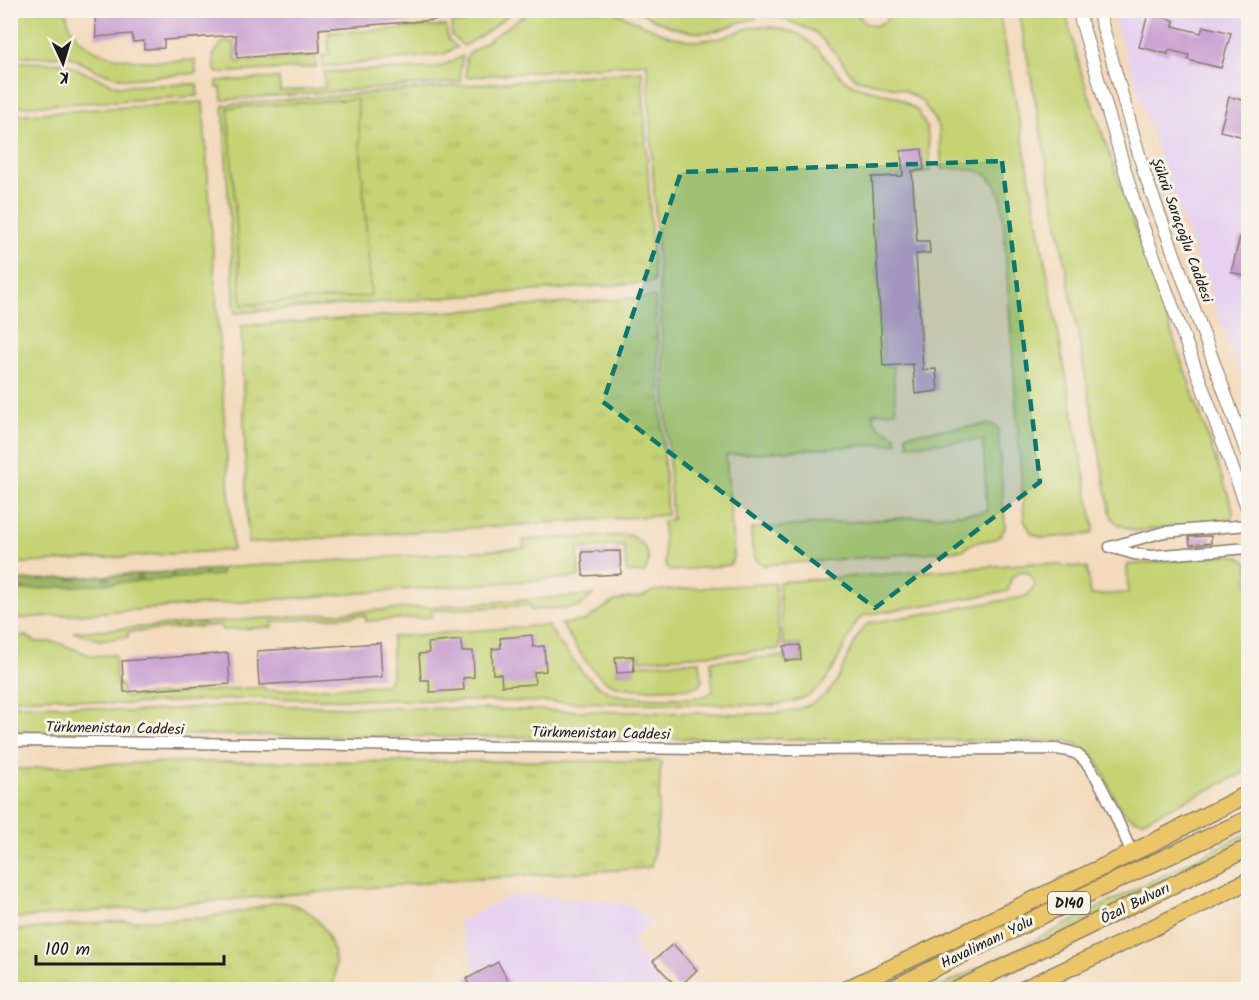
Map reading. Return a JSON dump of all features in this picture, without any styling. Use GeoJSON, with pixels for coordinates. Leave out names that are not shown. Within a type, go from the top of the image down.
{"type":"FeatureCollection","features":[{"type":"Feature","properties":{"kind":"highway"},"geometry":{"type":"LineString","coordinates":[[844,990],[1132,853],[1248,794]]}},
{"type":"Feature","properties":{"kind":"highway","name":"Havalimanı Yolu"},"geometry":{"type":"LineString","coordinates":[[890,990],[1051,911],[1248,819]]}},
{"type":"Feature","properties":{"kind":"highway","name":"Özal Bulvarı"},"geometry":{"type":"LineString","coordinates":[[957,990],[1248,848]]}},
{"type":"Feature","properties":{"kind":"highway"},"geometry":{"type":"LineString","coordinates":[[1022,990],[1248,881]]}},
{"type":"Feature","properties":{"kind":"street"},"geometry":{"type":"LineString","coordinates":[[1078,10],[1136,208],[1248,510]]}},
{"type":"Feature","properties":{"kind":"street","name":"Şükrü Saraçoğlu Caddesi"},"geometry":{"type":"LineString","coordinates":[[1098,10],[1148,182],[1248,456]]}},
{"type":"Feature","properties":{"kind":"street"},"geometry":{"type":"LineString","coordinates":[[1248,525],[1154,534],[1110,547],[1151,556],[1248,548]]}},
{"type":"Feature","properties":{"kind":"street","name":"Türkmenistan Caddesi"},"geometry":{"type":"LineString","coordinates":[[10,741],[773,750],[1055,749],[1078,755],[1088,766],[1096,777],[1132,853]]}},
{"type":"Feature","properties":{"kind":"highlighted area"},"geometry":{"type":"Polygon","coordinates":[[[1002,161],[1040,482],[875,608],[603,402],[681,172],[1002,161]]]}},
{"type":"Feature","properties":{"kind":"shaded area"},"geometry":{"type":"Polygon","coordinates":[[[1112,11],[1248,11],[1248,395],[1162,165],[1112,11]]]}},
{"type":"Feature","properties":{"kind":"shaded area"},"geometry":{"type":"Polygon","coordinates":[[[523,895],[632,905],[651,923],[634,938],[635,945],[663,989],[440,990],[476,972],[458,920],[470,917],[509,896],[523,895]]]}},
{"type":"Feature","properties":{"kind":"green space"},"geometry":{"type":"Polygon","coordinates":[[[11,10],[66,11],[72,30],[83,43],[99,52],[117,58],[138,60],[195,60],[196,73],[126,79],[100,72],[69,56],[12,55],[11,10]]]}},
{"type":"Feature","properties":{"kind":"green space"},"geometry":{"type":"Polygon","coordinates":[[[465,10],[513,11],[487,32],[464,46],[451,35],[452,24],[466,22],[465,10]]]}},
{"type":"Feature","properties":{"kind":"green space"},"geometry":{"type":"Polygon","coordinates":[[[530,11],[612,11],[669,36],[695,41],[721,38],[760,26],[799,34],[817,48],[843,79],[855,86],[897,97],[917,110],[927,128],[931,171],[872,178],[883,366],[893,366],[896,411],[872,413],[878,426],[896,436],[897,443],[726,455],[734,556],[729,565],[671,571],[665,563],[663,521],[672,519],[647,63],[466,77],[466,58],[470,53],[530,11]]]}},
{"type":"Feature","properties":{"kind":"green space"},"geometry":{"type":"Polygon","coordinates":[[[637,11],[756,11],[756,19],[715,31],[695,32],[665,24],[637,11]]]}},
{"type":"Feature","properties":{"kind":"green space"},"geometry":{"type":"Polygon","coordinates":[[[765,11],[856,11],[864,23],[875,26],[886,21],[890,11],[999,11],[1094,528],[1092,534],[1043,538],[1031,533],[1024,519],[1002,202],[994,182],[981,172],[942,169],[939,127],[922,101],[904,90],[854,78],[838,56],[815,32],[777,16],[766,16],[765,11]]]}},
{"type":"Feature","properties":{"kind":"green space"},"geometry":{"type":"Polygon","coordinates":[[[1019,11],[1065,11],[1082,75],[1233,509],[1229,521],[1133,531],[1115,522],[1111,516],[1019,11]]]}},
{"type":"Feature","properties":{"kind":"green space"},"geometry":{"type":"Polygon","coordinates":[[[446,26],[448,39],[457,47],[444,54],[323,67],[322,56],[329,55],[328,33],[446,26]]]}},
{"type":"Feature","properties":{"kind":"green space"},"geometry":{"type":"Polygon","coordinates":[[[223,42],[234,42],[236,62],[316,56],[316,67],[216,73],[213,55],[223,42]]]}},
{"type":"Feature","properties":{"kind":"green space"},"geometry":{"type":"Polygon","coordinates":[[[463,56],[460,70],[461,82],[222,100],[221,88],[217,88],[217,81],[279,78],[280,91],[325,88],[324,72],[433,68],[463,56]]]}},
{"type":"Feature","properties":{"kind":"green space"},"geometry":{"type":"Polygon","coordinates":[[[11,62],[63,63],[117,86],[197,84],[198,96],[11,107],[11,62]]]}},
{"type":"Feature","properties":{"kind":"green space"},"geometry":{"type":"Polygon","coordinates":[[[642,71],[654,282],[235,313],[223,105],[642,71]]]}},
{"type":"Feature","properties":{"kind":"green space"},"geometry":{"type":"Polygon","coordinates":[[[357,99],[371,296],[242,305],[228,108],[357,99]]]}},
{"type":"Feature","properties":{"kind":"green space"},"geometry":{"type":"Polygon","coordinates":[[[203,102],[233,550],[11,564],[11,115],[203,102]]]}},
{"type":"Feature","properties":{"kind":"green space"},"geometry":{"type":"Polygon","coordinates":[[[655,297],[667,515],[248,543],[241,326],[655,297]]]}},
{"type":"Feature","properties":{"kind":"green space"},"geometry":{"type":"Polygon","coordinates":[[[991,424],[998,428],[1005,527],[997,538],[974,543],[963,550],[763,565],[756,559],[752,549],[751,529],[987,512],[983,440],[908,445],[906,434],[991,424]]]}},
{"type":"Feature","properties":{"kind":"green space"},"geometry":{"type":"Polygon","coordinates":[[[629,535],[640,542],[648,555],[644,573],[627,572],[624,546],[578,549],[579,577],[11,619],[11,591],[221,575],[222,568],[524,548],[523,540],[629,535]]]}},
{"type":"Feature","properties":{"kind":"green space"},"geometry":{"type":"Polygon","coordinates":[[[1228,555],[1238,556],[1248,563],[1248,771],[1142,821],[1130,817],[1121,808],[1094,758],[1084,748],[1069,741],[196,735],[11,731],[11,705],[81,706],[128,712],[240,705],[778,713],[799,709],[826,694],[837,680],[860,633],[869,623],[1024,597],[1029,594],[1035,584],[1029,573],[1021,571],[1011,578],[1008,591],[865,615],[855,624],[835,665],[822,685],[803,698],[772,705],[251,698],[109,704],[62,697],[11,699],[11,637],[26,636],[36,642],[56,642],[92,656],[115,655],[117,686],[121,684],[124,697],[264,687],[265,691],[385,685],[392,674],[392,637],[547,625],[588,678],[610,693],[633,697],[692,698],[713,691],[711,661],[783,656],[785,662],[802,661],[800,645],[783,645],[779,582],[1037,563],[1087,568],[1090,595],[1128,593],[1127,565],[1228,555]]]}},
{"type":"Feature","properties":{"kind":"green space"},"geometry":{"type":"Polygon","coordinates":[[[223,569],[222,576],[11,591],[11,581],[223,569]]]}},
{"type":"Feature","properties":{"kind":"green space"},"geometry":{"type":"Polygon","coordinates":[[[775,583],[780,649],[640,660],[639,655],[616,658],[617,673],[634,672],[633,665],[700,661],[702,681],[699,686],[690,688],[637,689],[609,683],[589,665],[561,624],[584,621],[615,601],[642,597],[653,591],[775,583]]]}},
{"type":"Feature","properties":{"kind":"green space"},"geometry":{"type":"Polygon","coordinates":[[[593,595],[579,607],[531,610],[530,605],[431,611],[431,617],[366,621],[365,615],[272,622],[273,627],[222,630],[221,625],[128,632],[128,637],[99,640],[73,632],[593,595]]]}},
{"type":"Feature","properties":{"kind":"green space"},"geometry":{"type":"Polygon","coordinates":[[[172,762],[661,762],[657,836],[651,866],[647,868],[445,881],[18,918],[11,915],[11,770],[172,762]]]}},
{"type":"Feature","properties":{"kind":"green space"},"geometry":{"type":"Polygon","coordinates":[[[1248,833],[1248,841],[1004,962],[946,989],[933,990],[1012,952],[1248,833]]]}},
{"type":"Feature","properties":{"kind":"green space"},"geometry":{"type":"Polygon","coordinates":[[[276,902],[292,904],[305,910],[325,931],[332,945],[335,960],[332,989],[11,989],[11,931],[103,922],[202,918],[243,911],[276,902]]]}},
{"type":"Feature","properties":{"kind":"building"},"geometry":{"type":"Polygon","coordinates":[[[105,10],[460,10],[460,18],[319,29],[320,52],[237,58],[236,35],[164,40],[164,48],[144,49],[144,41],[133,42],[132,34],[96,37],[95,14],[105,14],[105,10]]]}},
{"type":"Feature","properties":{"kind":"building"},"geometry":{"type":"Polygon","coordinates":[[[1148,14],[1174,20],[1173,26],[1201,33],[1203,26],[1231,33],[1221,68],[1188,60],[1189,55],[1169,50],[1168,54],[1139,47],[1148,14]]]}},
{"type":"Feature","properties":{"kind":"building"},"geometry":{"type":"Polygon","coordinates":[[[1229,97],[1248,101],[1248,138],[1220,131],[1229,97]]]}},
{"type":"Feature","properties":{"kind":"building"},"geometry":{"type":"Polygon","coordinates":[[[922,149],[924,170],[912,171],[917,241],[929,241],[930,253],[916,254],[923,370],[936,369],[938,391],[915,394],[913,364],[883,366],[872,177],[903,176],[901,151],[922,149]]]}},
{"type":"Feature","properties":{"kind":"building"},"geometry":{"type":"Polygon","coordinates":[[[1240,237],[1248,239],[1248,277],[1231,272],[1240,237]]]}},
{"type":"Feature","properties":{"kind":"building"},"geometry":{"type":"Polygon","coordinates":[[[1211,536],[1211,543],[1190,545],[1189,537],[1211,536]]]}},
{"type":"Feature","properties":{"kind":"building"},"geometry":{"type":"Polygon","coordinates":[[[620,551],[621,574],[583,576],[582,552],[620,551]]]}},
{"type":"Feature","properties":{"kind":"building"},"geometry":{"type":"Polygon","coordinates":[[[532,635],[533,647],[544,646],[546,671],[534,672],[535,684],[502,686],[501,674],[493,674],[492,649],[501,648],[500,638],[532,635]]]}},
{"type":"Feature","properties":{"kind":"building"},"geometry":{"type":"Polygon","coordinates":[[[461,640],[462,652],[473,651],[474,677],[463,678],[464,690],[430,692],[429,680],[421,680],[419,654],[429,653],[428,643],[461,640]]]}},
{"type":"Feature","properties":{"kind":"building"},"geometry":{"type":"Polygon","coordinates":[[[380,643],[382,677],[259,685],[257,651],[380,643]]]}},
{"type":"Feature","properties":{"kind":"building"},"geometry":{"type":"Polygon","coordinates":[[[800,645],[801,660],[785,661],[784,646],[800,645]]]}},
{"type":"Feature","properties":{"kind":"building"},"geometry":{"type":"Polygon","coordinates":[[[228,653],[230,684],[124,692],[122,661],[228,653]]]}},
{"type":"Feature","properties":{"kind":"building"},"geometry":{"type":"Polygon","coordinates":[[[633,656],[634,672],[617,673],[615,657],[633,656]]]}},
{"type":"Feature","properties":{"kind":"building"},"geometry":{"type":"Polygon","coordinates":[[[673,944],[697,970],[678,988],[653,961],[673,944]]]}},
{"type":"Feature","properties":{"kind":"building"},"geometry":{"type":"Polygon","coordinates":[[[498,962],[513,990],[472,990],[466,979],[498,962]]]}}]}
